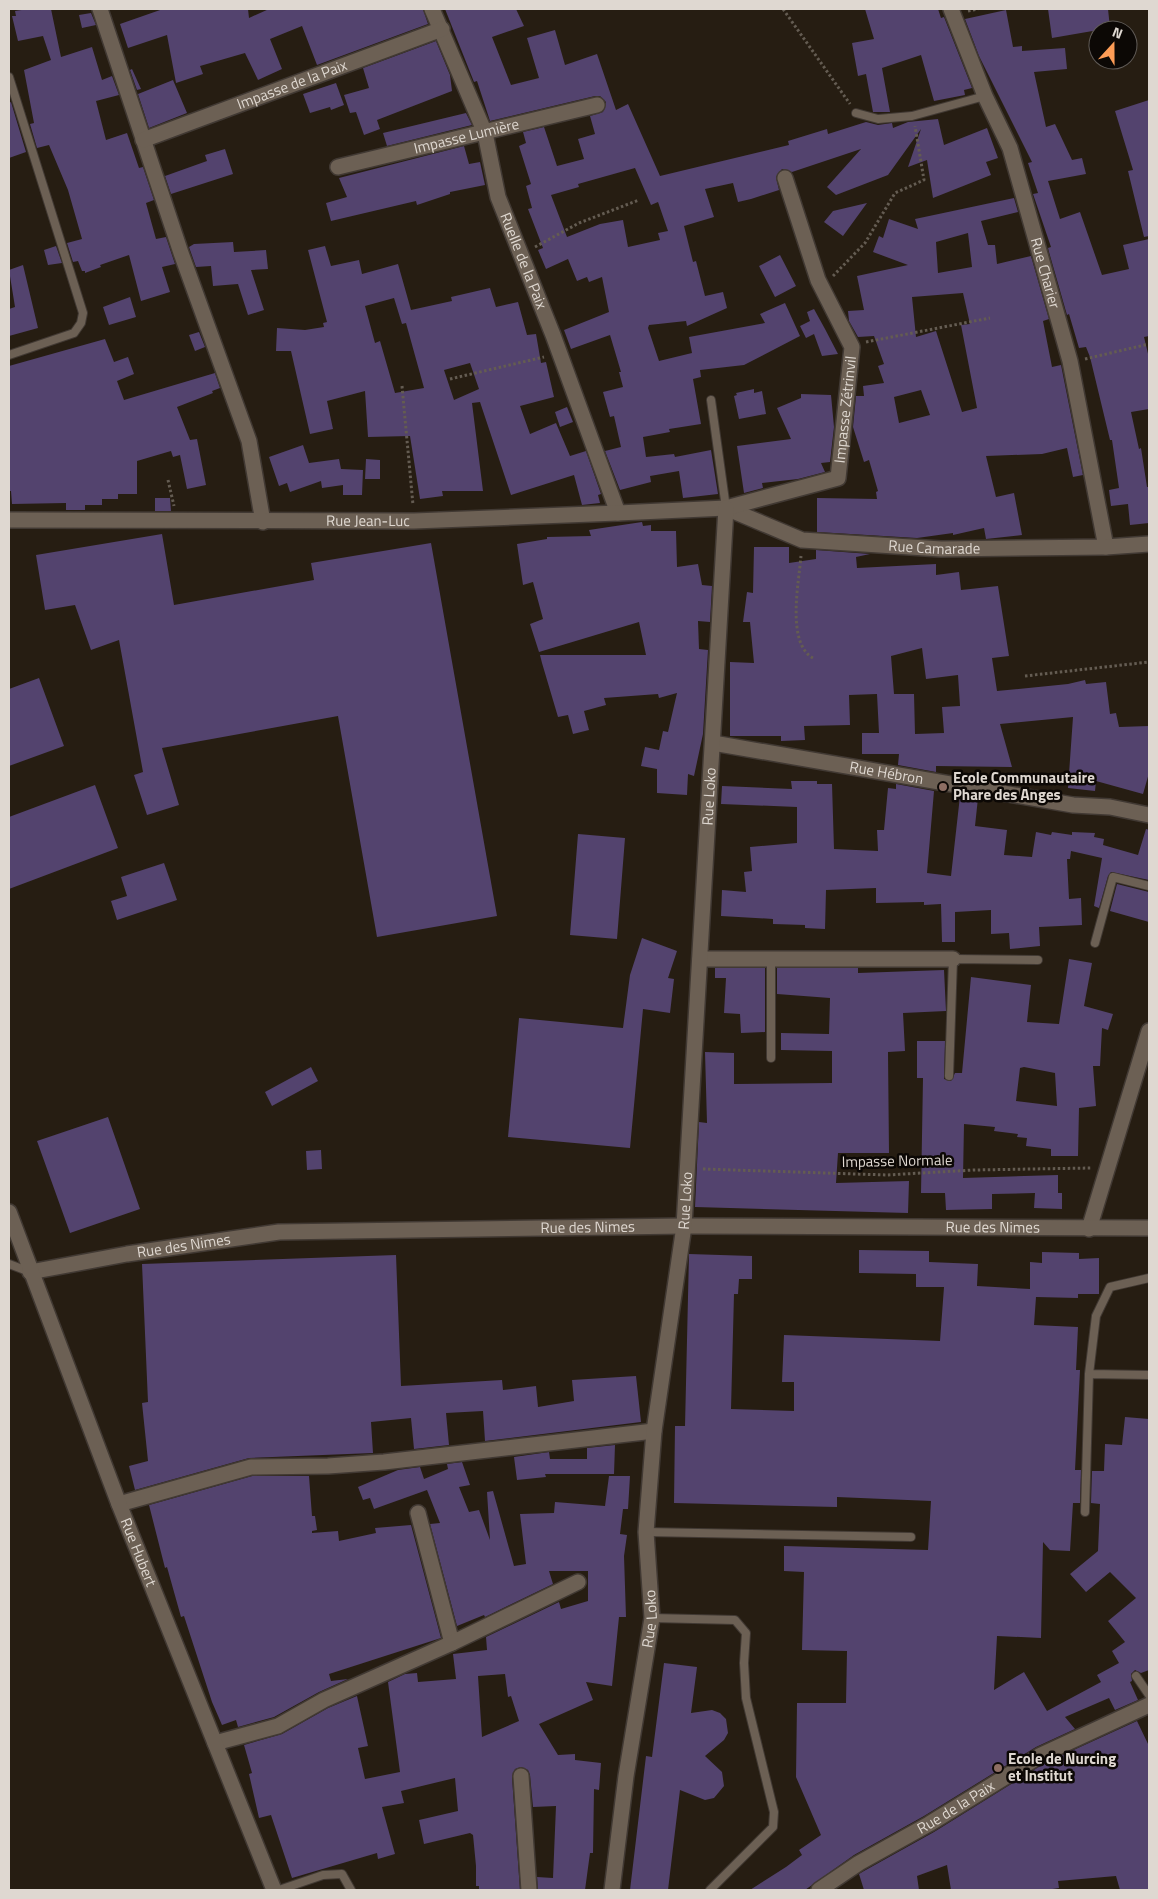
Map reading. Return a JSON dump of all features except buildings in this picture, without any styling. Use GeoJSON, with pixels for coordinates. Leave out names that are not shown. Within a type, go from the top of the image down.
{"type":"FeatureCollection","features":[{"type":"Feature","properties":{"kind":"street"},"geometry":{"type":"LineString","coordinates":[[100,9],[207,328],[250,441],[263,522]]}},
{"type":"Feature","properties":{"kind":"street","name":"Ruelle de la Paix"},"geometry":{"type":"LineString","coordinates":[[432,9],[485,133],[498,197],[559,353],[618,513]]}},
{"type":"Feature","properties":{"kind":"street","name":"Rue Charier"},"geometry":{"type":"LineString","coordinates":[[951,9],[984,96],[1010,148],[1070,361],[1106,547]]}},
{"type":"Feature","properties":{"kind":"street","name":"Impasse de la Paix"},"geometry":{"type":"LineString","coordinates":[[143,140],[442,30]]}},
{"type":"Feature","properties":{"kind":"street","name":"Impasse Lumière"},"geometry":{"type":"LineString","coordinates":[[338,167],[597,105]]}},
{"type":"Feature","properties":{"kind":"street","name":"Impasse Zétrinvil"},"geometry":{"type":"LineString","coordinates":[[726,508],[838,478],[852,347],[818,280],[785,178]]}},
{"type":"Feature","properties":{"kind":"street","name":"Rue Jean-Luc"},"geometry":{"type":"LineString","coordinates":[[9,520],[414,521],[726,508]]}},
{"type":"Feature","properties":{"kind":"street","name":"Rue Camarade"},"geometry":{"type":"LineString","coordinates":[[726,508],[802,540],[941,549],[1106,547],[1149,544]]}},
{"type":"Feature","properties":{"kind":"street","name":"Rue Loko"},"geometry":{"type":"LineString","coordinates":[[612,1890],[626,1776],[652,1618],[646,1532],[654,1431],[684,1226],[726,508]]}},
{"type":"Feature","properties":{"kind":"street","name":"Rue Hébron"},"geometry":{"type":"LineString","coordinates":[[712,743],[1073,804],[1110,807],[1149,815]]}},
{"type":"Feature","properties":{"kind":"street"},"geometry":{"type":"LineString","coordinates":[[700,959],[953,959]]}},
{"type":"Feature","properties":{"kind":"street"},"geometry":{"type":"LineString","coordinates":[[1089,1230],[1149,1031]]}},
{"type":"Feature","properties":{"kind":"street","name":"Rue Hubert"},"geometry":{"type":"LineString","coordinates":[[9,1212],[119,1504],[274,1890]]}},
{"type":"Feature","properties":{"kind":"street","name":"Rue des Nimes"},"geometry":{"type":"LineString","coordinates":[[30,1272],[128,1254],[279,1232],[684,1226],[1089,1230],[1149,1228]]}},
{"type":"Feature","properties":{"kind":"street"},"geometry":{"type":"LineString","coordinates":[[119,1504],[251,1467],[328,1466],[384,1462],[654,1431]]}},
{"type":"Feature","properties":{"kind":"street"},"geometry":{"type":"LineString","coordinates":[[418,1513],[452,1643]]}},
{"type":"Feature","properties":{"kind":"street"},"geometry":{"type":"LineString","coordinates":[[215,1743],[278,1726],[324,1700],[452,1643],[578,1582]]}},
{"type":"Feature","properties":{"kind":"street","name":"Rue de la Paix"},"geometry":{"type":"LineString","coordinates":[[819,1890],[859,1863],[929,1824],[1041,1755],[1149,1705]]}},
{"type":"Feature","properties":{"kind":"street"},"geometry":{"type":"LineString","coordinates":[[521,1776],[529,1890]]}},
{"type":"Feature","properties":{"kind":"lane"},"geometry":{"type":"LineString","coordinates":[[9,77],[83,313],[82,323],[74,333],[9,355]]}},
{"type":"Feature","properties":{"kind":"lane"},"geometry":{"type":"LineString","coordinates":[[856,113],[878,119],[912,116],[984,96]]}},
{"type":"Feature","properties":{"kind":"lane"},"geometry":{"type":"LineString","coordinates":[[711,400],[726,508]]}},
{"type":"Feature","properties":{"kind":"lane"},"geometry":{"type":"LineString","coordinates":[[1095,943],[1113,877],[1149,886]]}},
{"type":"Feature","properties":{"kind":"lane"},"geometry":{"type":"LineString","coordinates":[[771,959],[771,1058]]}},
{"type":"Feature","properties":{"kind":"lane"},"geometry":{"type":"LineString","coordinates":[[949,1076],[953,959],[1038,960]]}},
{"type":"Feature","properties":{"kind":"lane"},"geometry":{"type":"LineString","coordinates":[[9,1264],[30,1272]]}},
{"type":"Feature","properties":{"kind":"lane"},"geometry":{"type":"LineString","coordinates":[[1085,1512],[1089,1374],[1096,1316],[1110,1287],[1149,1278]]}},
{"type":"Feature","properties":{"kind":"lane"},"geometry":{"type":"LineString","coordinates":[[1089,1374],[1149,1375]]}},
{"type":"Feature","properties":{"kind":"lane"},"geometry":{"type":"LineString","coordinates":[[646,1532],[911,1537]]}},
{"type":"Feature","properties":{"kind":"lane"},"geometry":{"type":"LineString","coordinates":[[652,1618],[735,1620],[746,1633],[744,1663],[746,1698],[774,1812],[773,1827],[710,1890]]}},
{"type":"Feature","properties":{"kind":"lane"},"geometry":{"type":"LineString","coordinates":[[1136,1676],[1149,1695]]}},
{"type":"Feature","properties":{"kind":"lane"},"geometry":{"type":"LineString","coordinates":[[279,1890],[323,1875],[342,1874],[351,1890]]}},
{"type":"Feature","properties":{"kind":"path"},"geometry":{"type":"LineString","coordinates":[[783,9],[856,113]]}},
{"type":"Feature","properties":{"kind":"path"},"geometry":{"type":"LineString","coordinates":[[818,280],[835,275],[865,243],[895,193],[924,180],[912,116]]}},
{"type":"Feature","properties":{"kind":"path"},"geometry":{"type":"LineString","coordinates":[[520,251],[537,246],[579,223],[639,200]]}},
{"type":"Feature","properties":{"kind":"path"},"geometry":{"type":"LineString","coordinates":[[852,347],[868,341],[990,318]]}},
{"type":"Feature","properties":{"kind":"path"},"geometry":{"type":"LineString","coordinates":[[1070,361],[1149,344]]}},
{"type":"Feature","properties":{"kind":"path"},"geometry":{"type":"LineString","coordinates":[[450,379],[559,353]]}},
{"type":"Feature","properties":{"kind":"path"},"geometry":{"type":"LineString","coordinates":[[402,386],[414,521]]}},
{"type":"Feature","properties":{"kind":"path"},"geometry":{"type":"LineString","coordinates":[[168,480],[176,520]]}},
{"type":"Feature","properties":{"kind":"path"},"geometry":{"type":"LineString","coordinates":[[802,540],[796,623],[801,646],[806,654],[813,658]]}},
{"type":"Feature","properties":{"kind":"path"},"geometry":{"type":"LineString","coordinates":[[1025,676],[1149,662]]}},
{"type":"Feature","properties":{"kind":"path","name":"Impasse Normale"},"geometry":{"type":"LineString","coordinates":[[687,1169],[887,1175],[974,1170],[1107,1168]]}},
{"type":"Feature","properties":{"kind":"place","name":"Ecole Communautaire Phare des Anges"},"geometry":{"type":"Point","coordinates":[943,787]}},
{"type":"Feature","properties":{"kind":"place","name":"Ecole de Nurcing et Institut"},"geometry":{"type":"Point","coordinates":[998,1768]}}]}
